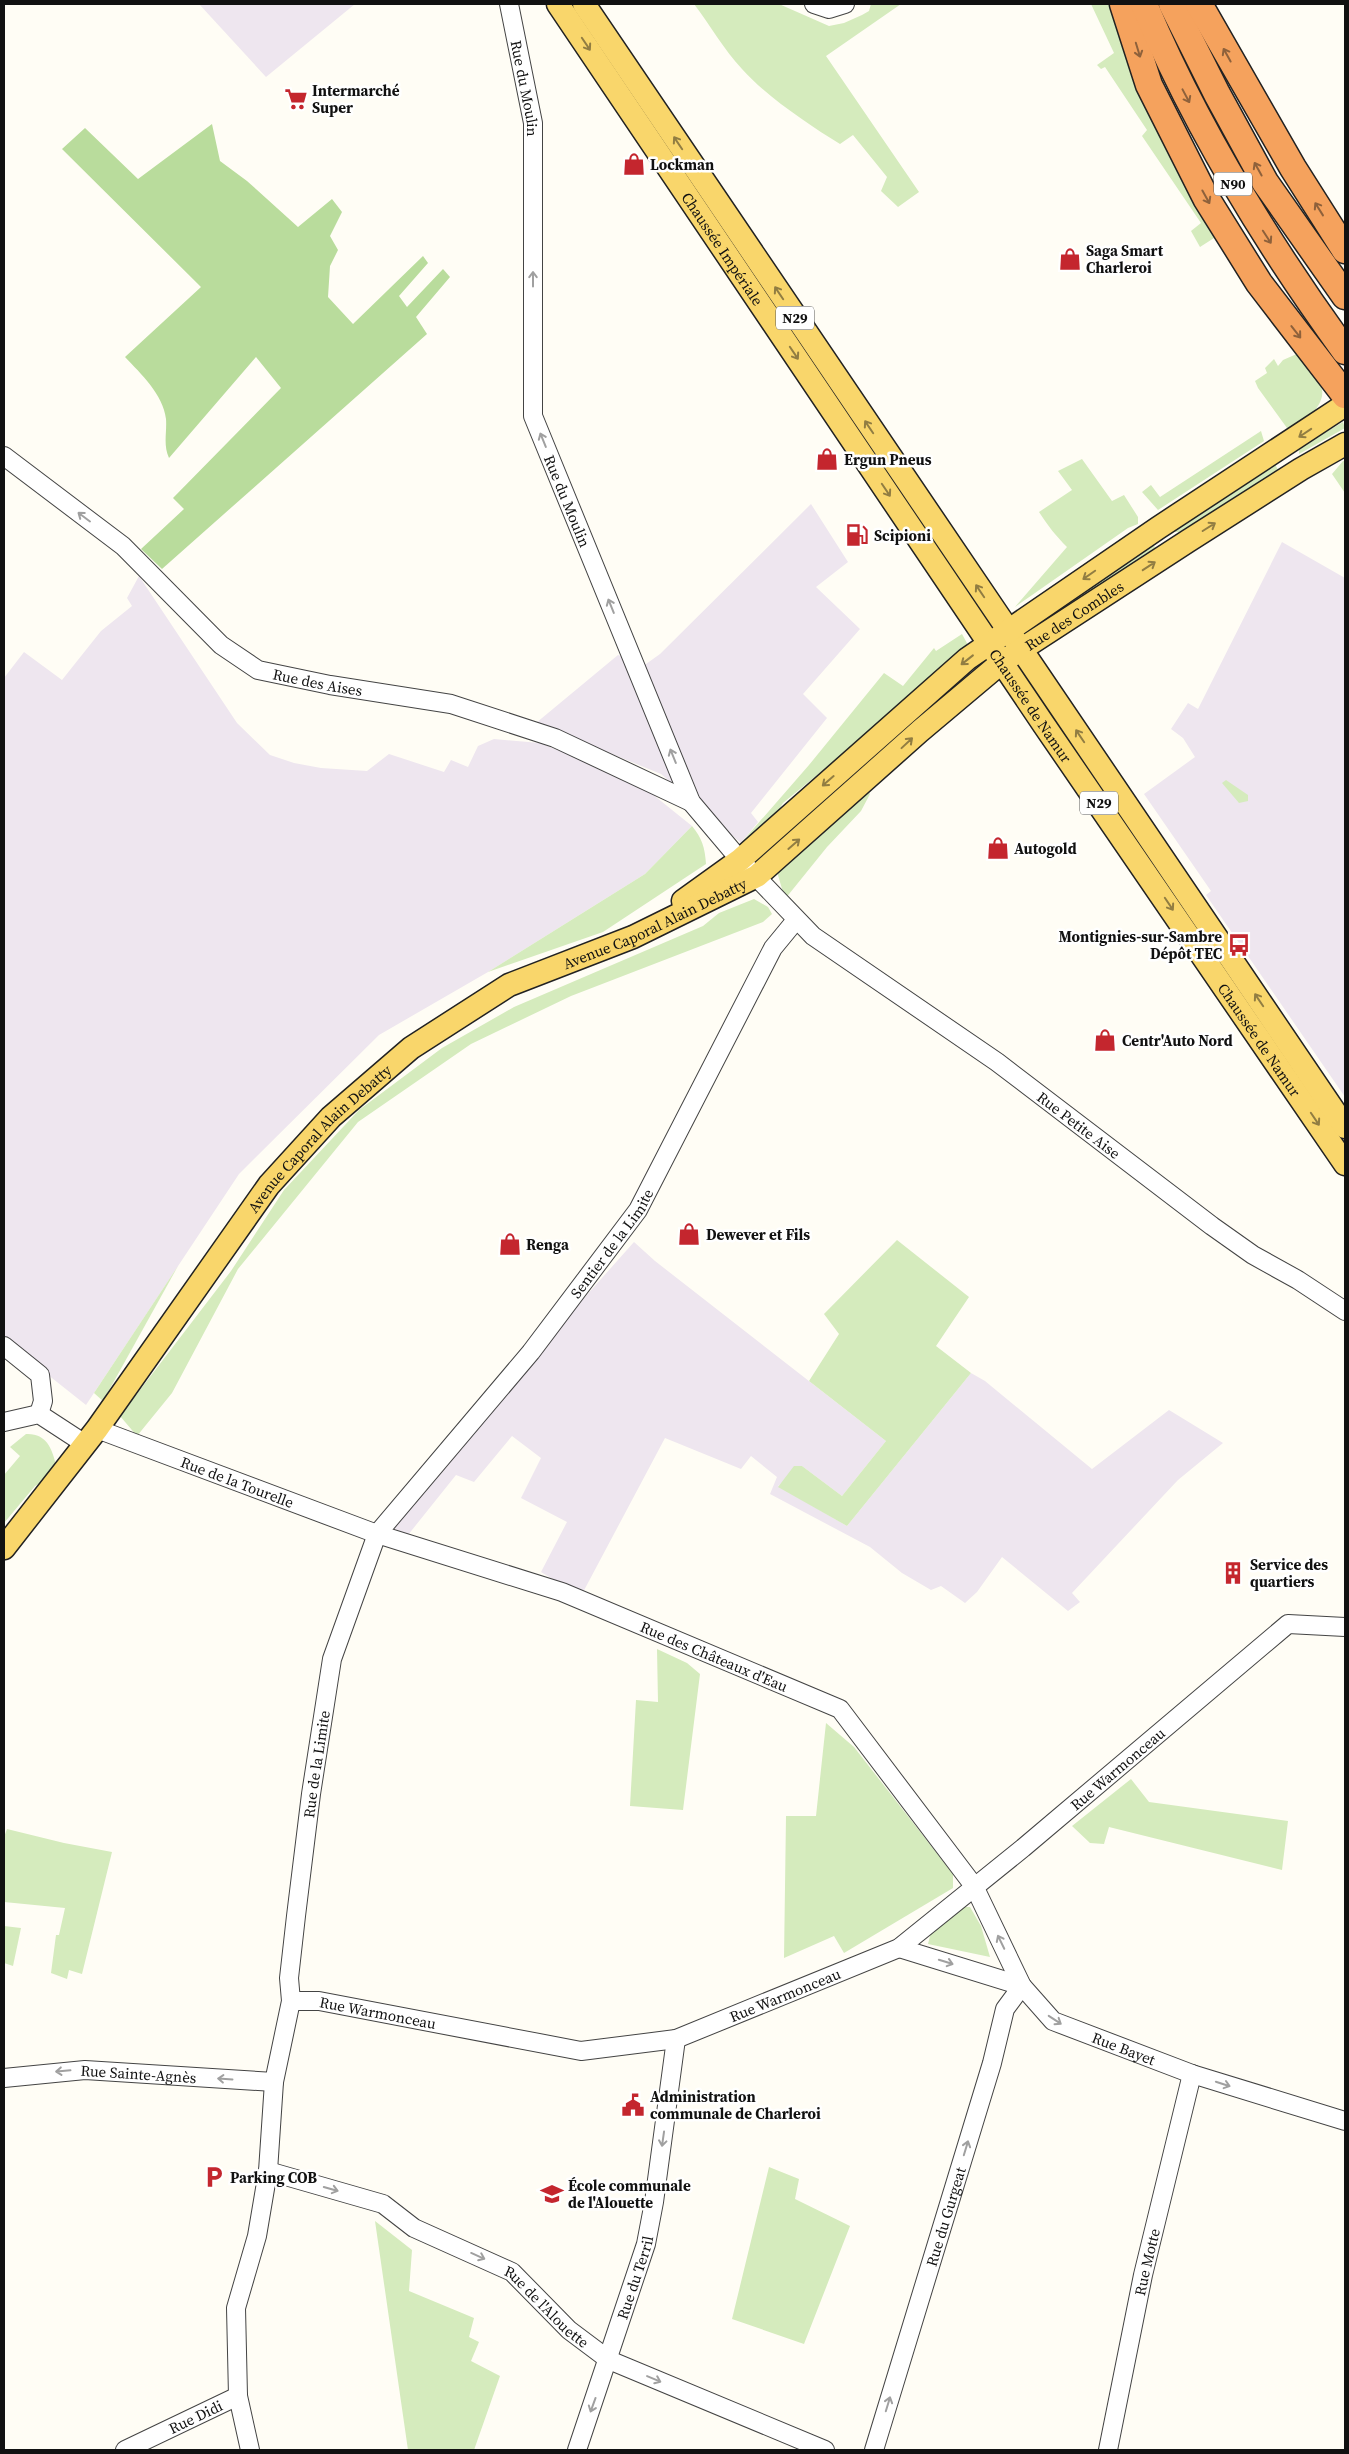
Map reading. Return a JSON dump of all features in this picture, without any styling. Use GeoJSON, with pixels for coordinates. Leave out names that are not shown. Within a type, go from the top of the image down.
{"type":"FeatureCollection","features":[{"type":"Feature","properties":{"kind":"highway"},"geometry":{"type":"LineString","coordinates":[[1123,4],[1149,85],[1206,198],[1259,283],[1345,395]]}},
{"type":"Feature","properties":{"kind":"highway","name":"N90"},"geometry":{"type":"LineString","coordinates":[[1144,4],[1168,61],[1230,178],[1304,294],[1345,351]]}},
{"type":"Feature","properties":{"kind":"highway","name":"N90"},"geometry":{"type":"LineString","coordinates":[[1172,4],[1217,94],[1265,182],[1345,296]]}},
{"type":"Feature","properties":{"kind":"highway"},"geometry":{"type":"LineString","coordinates":[[1199,4],[1288,160],[1345,250]]}},
{"type":"Feature","properties":{"kind":"main road","name":"Chaussée Impériale"},"geometry":{"type":"LineString","coordinates":[[558,4],[1005,641]]}},
{"type":"Feature","properties":{"kind":"main road","name":"Chaussée Impériale"},"geometry":{"type":"LineString","coordinates":[[584,4],[1005,641]]}},
{"type":"Feature","properties":{"kind":"main road","name":"Rue des Combles"},"geometry":{"type":"LineString","coordinates":[[757,876],[1002,662],[1005,641],[1158,528],[1345,405]]}},
{"type":"Feature","properties":{"kind":"main road","name":"Rue des Combles"},"geometry":{"type":"LineString","coordinates":[[1005,641],[1345,444]]}},
{"type":"Feature","properties":{"kind":"main road"},"geometry":{"type":"LineString","coordinates":[[633,937],[740,860],[945,679],[1005,641]]}},
{"type":"Feature","properties":{"kind":"main road","name":"Chaussée de Namur"},"geometry":{"type":"LineString","coordinates":[[1005,641],[1179,884],[1345,1127]]}},
{"type":"Feature","properties":{"kind":"main road","name":"Chaussée de Namur"},"geometry":{"type":"LineString","coordinates":[[1002,662],[1345,1164]]}},
{"type":"Feature","properties":{"kind":"main road","name":"N29"},"geometry":{"type":"LineString","coordinates":[[1061,747],[1094,777],[1165,879],[1179,884]]}},
{"type":"Feature","properties":{"kind":"main road","name":"Avenue Caporal Alain Debatty"},"geometry":{"type":"LineString","coordinates":[[4,1548],[91,1436],[269,1184],[331,1117],[411,1048],[509,985],[633,937],[757,876]]}},
{"type":"Feature","properties":{"kind":"street","name":"Rue du Moulin"},"geometry":{"type":"LineString","coordinates":[[509,4],[533,123],[533,416],[691,802],[740,860],[813,936]]}},
{"type":"Feature","properties":{"kind":"street"},"geometry":{"type":"LineString","coordinates":[[814,4],[829,9],[845,4]]}},
{"type":"Feature","properties":{"kind":"street","name":"Rue des Aises"},"geometry":{"type":"LineString","coordinates":[[4,456],[123,546],[221,645],[258,670],[330,685],[451,704],[555,738],[691,802]]}},
{"type":"Feature","properties":{"kind":"street","name":"Sentier de la Limite"},"geometry":{"type":"LineString","coordinates":[[377,1534],[531,1352],[638,1210],[773,948],[796,920]]}},
{"type":"Feature","properties":{"kind":"street","name":"Rue Petite Aise"},"geometry":{"type":"LineString","coordinates":[[813,936],[997,1062],[1212,1226],[1253,1255],[1298,1280],[1345,1311]]}},
{"type":"Feature","properties":{"kind":"street"},"geometry":{"type":"LineString","coordinates":[[4,1346],[40,1375],[43,1402],[39,1414],[4,1422]]}},
{"type":"Feature","properties":{"kind":"street","name":"Rue de la Tourelle"},"geometry":{"type":"LineString","coordinates":[[39,1414],[91,1436],[377,1534]]}},
{"type":"Feature","properties":{"kind":"street","name":"Rue des Châteaux d'Eau"},"geometry":{"type":"LineString","coordinates":[[377,1534],[562,1592],[840,1709],[974,1886]]}},
{"type":"Feature","properties":{"kind":"street","name":"Rue de la Limite"},"geometry":{"type":"LineString","coordinates":[[291,2001],[289,1978],[296,1916],[311,1794],[332,1659],[377,1534]]}},
{"type":"Feature","properties":{"kind":"street","name":"Rue Warmonceau"},"geometry":{"type":"LineString","coordinates":[[291,2001],[319,2001],[580,2051],[676,2038],[899,1948],[1023,1848],[1288,1624],[1345,1627]]}},
{"type":"Feature","properties":{"kind":"street","name":"Rue Bayet"},"geometry":{"type":"LineString","coordinates":[[974,1886],[1022,1986],[1053,2021],[1192,2074],[1345,2121]]}},
{"type":"Feature","properties":{"kind":"street"},"geometry":{"type":"LineString","coordinates":[[899,1948],[1022,1986]]}},
{"type":"Feature","properties":{"kind":"street","name":"Rue du Gurgeat"},"geometry":{"type":"LineString","coordinates":[[874,2450],[989,2072],[1006,2009],[1022,1986]]}},
{"type":"Feature","properties":{"kind":"street"},"geometry":{"type":"LineString","coordinates":[[250,2450],[238,2396],[236,2308],[257,2236],[268,2171],[274,2082],[291,2001]]}},
{"type":"Feature","properties":{"kind":"street","name":"Rue du Terril"},"geometry":{"type":"LineString","coordinates":[[576,2450],[609,2360],[646,2244],[654,2202],[676,2038]]}},
{"type":"Feature","properties":{"kind":"street","name":"Rue Sainte-Agnès"},"geometry":{"type":"LineString","coordinates":[[4,2078],[85,2070],[274,2082]]}},
{"type":"Feature","properties":{"kind":"street","name":"Rue Motte"},"geometry":{"type":"LineString","coordinates":[[1108,2450],[1143,2275],[1192,2074]]}},
{"type":"Feature","properties":{"kind":"street","name":"Rue de l'Alouette"},"geometry":{"type":"LineString","coordinates":[[268,2171],[383,2204],[414,2228],[512,2272],[569,2330],[609,2360],[825,2450]]}},
{"type":"Feature","properties":{"kind":"street","name":"Rue Didi"},"geometry":{"type":"LineString","coordinates":[[125,2450],[238,2396]]}},
{"type":"Feature","properties":{"kind":"shaded area"},"geometry":{"type":"Polygon","coordinates":[[[199,4],[355,4],[266,77],[199,4]]]}},
{"type":"Feature","properties":{"kind":"shaded area"},"geometry":{"type":"Polygon","coordinates":[[[811,504],[848,562],[816,587],[860,629],[803,694],[827,718],[751,813],[758,822],[741,843],[661,774],[536,723],[618,655],[646,664],[660,654],[811,504]]]}},
{"type":"Feature","properties":{"kind":"shaded area"},"geometry":{"type":"Polygon","coordinates":[[[1282,542],[1345,578],[1345,1097],[1206,895],[1211,891],[1144,794],[1195,757],[1183,738],[1171,729],[1188,703],[1198,709],[1282,542]]]}},
{"type":"Feature","properties":{"kind":"shaded area"},"geometry":{"type":"Polygon","coordinates":[[[139,576],[237,723],[270,755],[294,763],[321,768],[367,771],[389,754],[444,772],[451,760],[468,767],[478,746],[494,739],[540,743],[636,781],[692,826],[645,874],[488,972],[379,1035],[239,1174],[86,1405],[4,1340],[4,678],[24,652],[62,680],[101,631],[132,606],[127,598],[139,576]]]}},
{"type":"Feature","properties":{"kind":"shaded area"},"geometry":{"type":"Polygon","coordinates":[[[634,1242],[655,1261],[886,1441],[842,1496],[802,1466],[778,1486],[847,1526],[971,1373],[985,1381],[1092,1469],[1169,1410],[1223,1443],[1178,1480],[1072,1593],[1080,1602],[1068,1611],[1002,1557],[977,1592],[965,1603],[941,1586],[931,1590],[902,1573],[870,1547],[770,1494],[777,1477],[751,1456],[741,1469],[665,1438],[581,1596],[541,1572],[567,1522],[521,1498],[541,1458],[512,1436],[474,1482],[456,1475],[408,1535],[391,1527],[553,1333],[634,1242]]]}},
{"type":"Feature","properties":{"kind":"green space"},"geometry":{"type":"Polygon","coordinates":[[[694,4],[779,4],[829,26],[844,23],[862,15],[869,11],[871,4],[901,4],[826,56],[919,192],[898,207],[881,191],[887,177],[853,135],[840,144],[775,100],[735,62],[694,4]]]}},
{"type":"Feature","properties":{"kind":"green space"},"geometry":{"type":"Polygon","coordinates":[[[1091,4],[1109,4],[1118,33],[1141,91],[1213,228],[1214,238],[1200,247],[1191,231],[1201,223],[1142,136],[1147,130],[1105,67],[1101,69],[1097,65],[1114,53],[1091,4]]]}},
{"type":"Feature","properties":{"kind":"green space"},"geometry":{"type":"Polygon","coordinates":[[[212,124],[220,161],[247,181],[298,227],[332,199],[342,212],[330,236],[338,250],[330,266],[328,297],[353,324],[423,256],[428,263],[399,296],[407,307],[443,269],[450,277],[416,317],[427,334],[162,569],[141,549],[184,509],[173,498],[281,388],[256,357],[169,458],[166,444],[166,419],[161,401],[138,370],[125,357],[201,287],[62,149],[85,128],[138,179],[212,124]]]}},
{"type":"Feature","properties":{"kind":"green space"},"geometry":{"type":"Polygon","coordinates":[[[1299,353],[1318,381],[1322,390],[1322,396],[1316,409],[1311,414],[1299,423],[1287,428],[1255,381],[1267,373],[1265,368],[1274,359],[1278,366],[1283,360],[1299,353]]]}},
{"type":"Feature","properties":{"kind":"green space"},"geometry":{"type":"Polygon","coordinates":[[[1343,422],[1345,428],[1299,454],[1299,448],[1343,422]]]}},
{"type":"Feature","properties":{"kind":"green space"},"geometry":{"type":"Polygon","coordinates":[[[1261,431],[1264,441],[1158,510],[1142,492],[1151,485],[1160,497],[1261,431]]]}},
{"type":"Feature","properties":{"kind":"green space"},"geometry":{"type":"Polygon","coordinates":[[[1082,459],[1112,501],[1124,495],[1138,517],[1138,524],[1128,528],[1015,607],[1067,547],[1052,531],[1039,512],[1072,490],[1058,471],[1082,459]]]}},
{"type":"Feature","properties":{"kind":"green space"},"geometry":{"type":"Polygon","coordinates":[[[1345,461],[1345,493],[1332,474],[1345,461]]]}},
{"type":"Feature","properties":{"kind":"green space"},"geometry":{"type":"Polygon","coordinates":[[[1274,462],[1279,472],[1179,532],[1173,532],[1172,530],[1274,462]]]}},
{"type":"Feature","properties":{"kind":"green space"},"geometry":{"type":"Polygon","coordinates":[[[1152,542],[1157,551],[1049,620],[1044,616],[1152,542]]]}},
{"type":"Feature","properties":{"kind":"green space"},"geometry":{"type":"Polygon","coordinates":[[[962,634],[968,645],[966,653],[783,803],[772,821],[747,844],[741,843],[809,765],[884,673],[903,686],[934,648],[936,651],[962,634]]]}},
{"type":"Feature","properties":{"kind":"green space"},"geometry":{"type":"Polygon","coordinates":[[[1226,780],[1248,795],[1248,801],[1239,803],[1222,783],[1226,780]]]}},
{"type":"Feature","properties":{"kind":"green space"},"geometry":{"type":"Polygon","coordinates":[[[866,788],[870,794],[861,811],[827,847],[785,899],[775,865],[866,788]]]}},
{"type":"Feature","properties":{"kind":"green space"},"geometry":{"type":"Polygon","coordinates":[[[692,826],[702,844],[706,864],[603,932],[488,972],[645,874],[692,826]]]}},
{"type":"Feature","properties":{"kind":"green space"},"geometry":{"type":"Polygon","coordinates":[[[754,899],[768,907],[772,914],[763,922],[571,996],[471,1044],[358,1122],[238,1269],[172,1393],[137,1436],[120,1416],[231,1271],[284,1190],[359,1110],[442,1048],[514,1007],[703,926],[719,913],[754,899]]]}},
{"type":"Feature","properties":{"kind":"green space"},"geometry":{"type":"Polygon","coordinates":[[[897,1240],[969,1297],[936,1346],[971,1373],[847,1526],[778,1487],[794,1466],[802,1466],[842,1496],[886,1441],[809,1381],[839,1334],[824,1314],[897,1240]]]}},
{"type":"Feature","properties":{"kind":"green space"},"geometry":{"type":"Polygon","coordinates":[[[178,1266],[103,1401],[94,1393],[178,1266]]]}},
{"type":"Feature","properties":{"kind":"green space"},"geometry":{"type":"Polygon","coordinates":[[[26,1434],[39,1436],[47,1443],[56,1465],[50,1478],[35,1486],[4,1523],[4,1475],[20,1456],[10,1447],[26,1434]]]}},
{"type":"Feature","properties":{"kind":"green space"},"geometry":{"type":"Polygon","coordinates":[[[657,1649],[687,1663],[700,1674],[683,1810],[630,1806],[636,1700],[658,1702],[657,1649]]]}},
{"type":"Feature","properties":{"kind":"green space"},"geometry":{"type":"Polygon","coordinates":[[[826,1723],[854,1747],[953,1874],[953,1888],[844,1953],[834,1936],[784,1958],[786,1816],[816,1816],[826,1723]]]}},
{"type":"Feature","properties":{"kind":"green space"},"geometry":{"type":"Polygon","coordinates":[[[1131,1779],[1149,1802],[1288,1821],[1282,1870],[1109,1827],[1104,1844],[1090,1843],[1072,1826],[1131,1779]]]}},
{"type":"Feature","properties":{"kind":"green space"},"geometry":{"type":"Polygon","coordinates":[[[7,1829],[112,1852],[82,1974],[69,1970],[67,1979],[51,1973],[56,1935],[59,1935],[65,1908],[4,1902],[4,1837],[7,1829]]]}},
{"type":"Feature","properties":{"kind":"green space"},"geometry":{"type":"Polygon","coordinates":[[[963,1907],[970,1907],[981,1926],[990,1957],[928,1944],[931,1932],[963,1907]]]}},
{"type":"Feature","properties":{"kind":"green space"},"geometry":{"type":"Polygon","coordinates":[[[4,1926],[21,1928],[13,1966],[4,1963],[4,1926]]]}},
{"type":"Feature","properties":{"kind":"green space"},"geometry":{"type":"Polygon","coordinates":[[[769,2167],[799,2179],[795,2199],[850,2226],[804,2344],[732,2319],[769,2167]]]}},
{"type":"Feature","properties":{"kind":"green space"},"geometry":{"type":"Polygon","coordinates":[[[375,2221],[412,2250],[409,2291],[474,2318],[469,2337],[479,2342],[471,2361],[500,2376],[474,2450],[408,2450],[375,2221]]]}},
{"type":"Feature","properties":{"kind":"place","name":"Intermarché Super"},"geometry":{"type":"Point","coordinates":[296,99]}},
{"type":"Feature","properties":{"kind":"place","name":"Lockman"},"geometry":{"type":"Point","coordinates":[634,164]}},
{"type":"Feature","properties":{"kind":"place","name":"Saga Smart Charleroi"},"geometry":{"type":"Point","coordinates":[1070,259]}},
{"type":"Feature","properties":{"kind":"place","name":"Ergun Pneus"},"geometry":{"type":"Point","coordinates":[827,459]}},
{"type":"Feature","properties":{"kind":"place","name":"Scipioni"},"geometry":{"type":"Point","coordinates":[857,535]}},
{"type":"Feature","properties":{"kind":"place","name":"Autogold"},"geometry":{"type":"Point","coordinates":[998,848]}},
{"type":"Feature","properties":{"kind":"place","name":"Montignies-sur-Sambre Dépôt TEC"},"geometry":{"type":"Point","coordinates":[1239,945]}},
{"type":"Feature","properties":{"kind":"place","name":"Centr'Auto Nord"},"geometry":{"type":"Point","coordinates":[1105,1040]}},
{"type":"Feature","properties":{"kind":"place","name":"Dewever et Fils"},"geometry":{"type":"Point","coordinates":[689,1234]}},
{"type":"Feature","properties":{"kind":"place","name":"Renga"},"geometry":{"type":"Point","coordinates":[510,1244]}},
{"type":"Feature","properties":{"kind":"place","name":"Service des quartiers"},"geometry":{"type":"Point","coordinates":[1233,1573]}},
{"type":"Feature","properties":{"kind":"place","name":"Administration communale de Charleroi"},"geometry":{"type":"Point","coordinates":[633,2105]}},
{"type":"Feature","properties":{"kind":"place","name":"Parking COB"},"geometry":{"type":"Point","coordinates":[214,2177]}},
{"type":"Feature","properties":{"kind":"place","name":"École communale de l'Alouette"},"geometry":{"type":"Point","coordinates":[552,2194]}}]}
